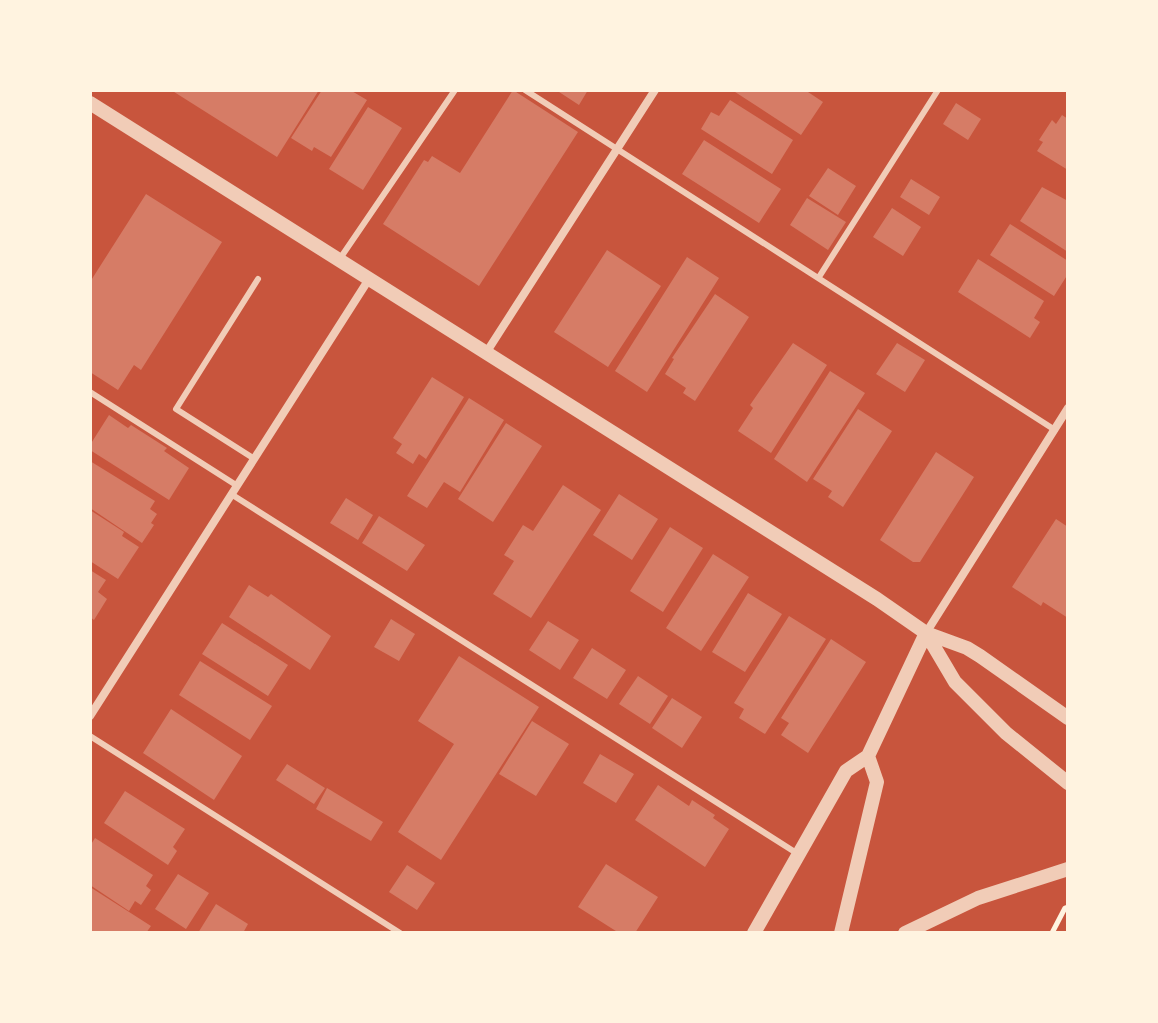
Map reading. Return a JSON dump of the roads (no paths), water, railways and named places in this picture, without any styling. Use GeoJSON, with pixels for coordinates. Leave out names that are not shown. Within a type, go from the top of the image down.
{"type":"FeatureCollection","features":[{"type":"Feature","properties":{"kind":"street"},"geometry":{"type":"LineString","coordinates":[[486,353],[655,90]]}},
{"type":"Feature","properties":{"kind":"street"},"geometry":{"type":"LineString","coordinates":[[90,103],[877,599],[926,633],[967,648],[1068,718]]}},
{"type":"Feature","properties":{"kind":"street"},"geometry":{"type":"LineString","coordinates":[[90,716],[369,279]]}},
{"type":"Feature","properties":{"kind":"street"},"geometry":{"type":"LineString","coordinates":[[754,933],[846,771],[868,756],[926,633],[1068,408]]}},
{"type":"Feature","properties":{"kind":"street"},"geometry":{"type":"LineString","coordinates":[[926,633],[955,682],[1006,733],[1068,783]]}},
{"type":"Feature","properties":{"kind":"street"},"geometry":{"type":"LineString","coordinates":[[841,933],[877,782],[868,756]]}},
{"type":"Feature","properties":{"kind":"street"},"geometry":{"type":"LineString","coordinates":[[905,933],[978,898],[1068,869]]}},
{"type":"Feature","properties":{"kind":"lane"},"geometry":{"type":"LineString","coordinates":[[339,260],[455,90]]}},
{"type":"Feature","properties":{"kind":"lane"},"geometry":{"type":"LineString","coordinates":[[525,90],[1055,430]]}},
{"type":"Feature","properties":{"kind":"lane"},"geometry":{"type":"LineString","coordinates":[[819,277],[938,90]]}},
{"type":"Feature","properties":{"kind":"lane"},"geometry":{"type":"LineString","coordinates":[[253,458],[176,409],[258,279]]}},
{"type":"Feature","properties":{"kind":"lane"},"geometry":{"type":"LineString","coordinates":[[90,392],[236,485]]}},
{"type":"Feature","properties":{"kind":"lane"},"geometry":{"type":"LineString","coordinates":[[231,494],[799,854]]}},
{"type":"Feature","properties":{"kind":"lane"},"geometry":{"type":"LineString","coordinates":[[90,736],[400,933]]}}]}
